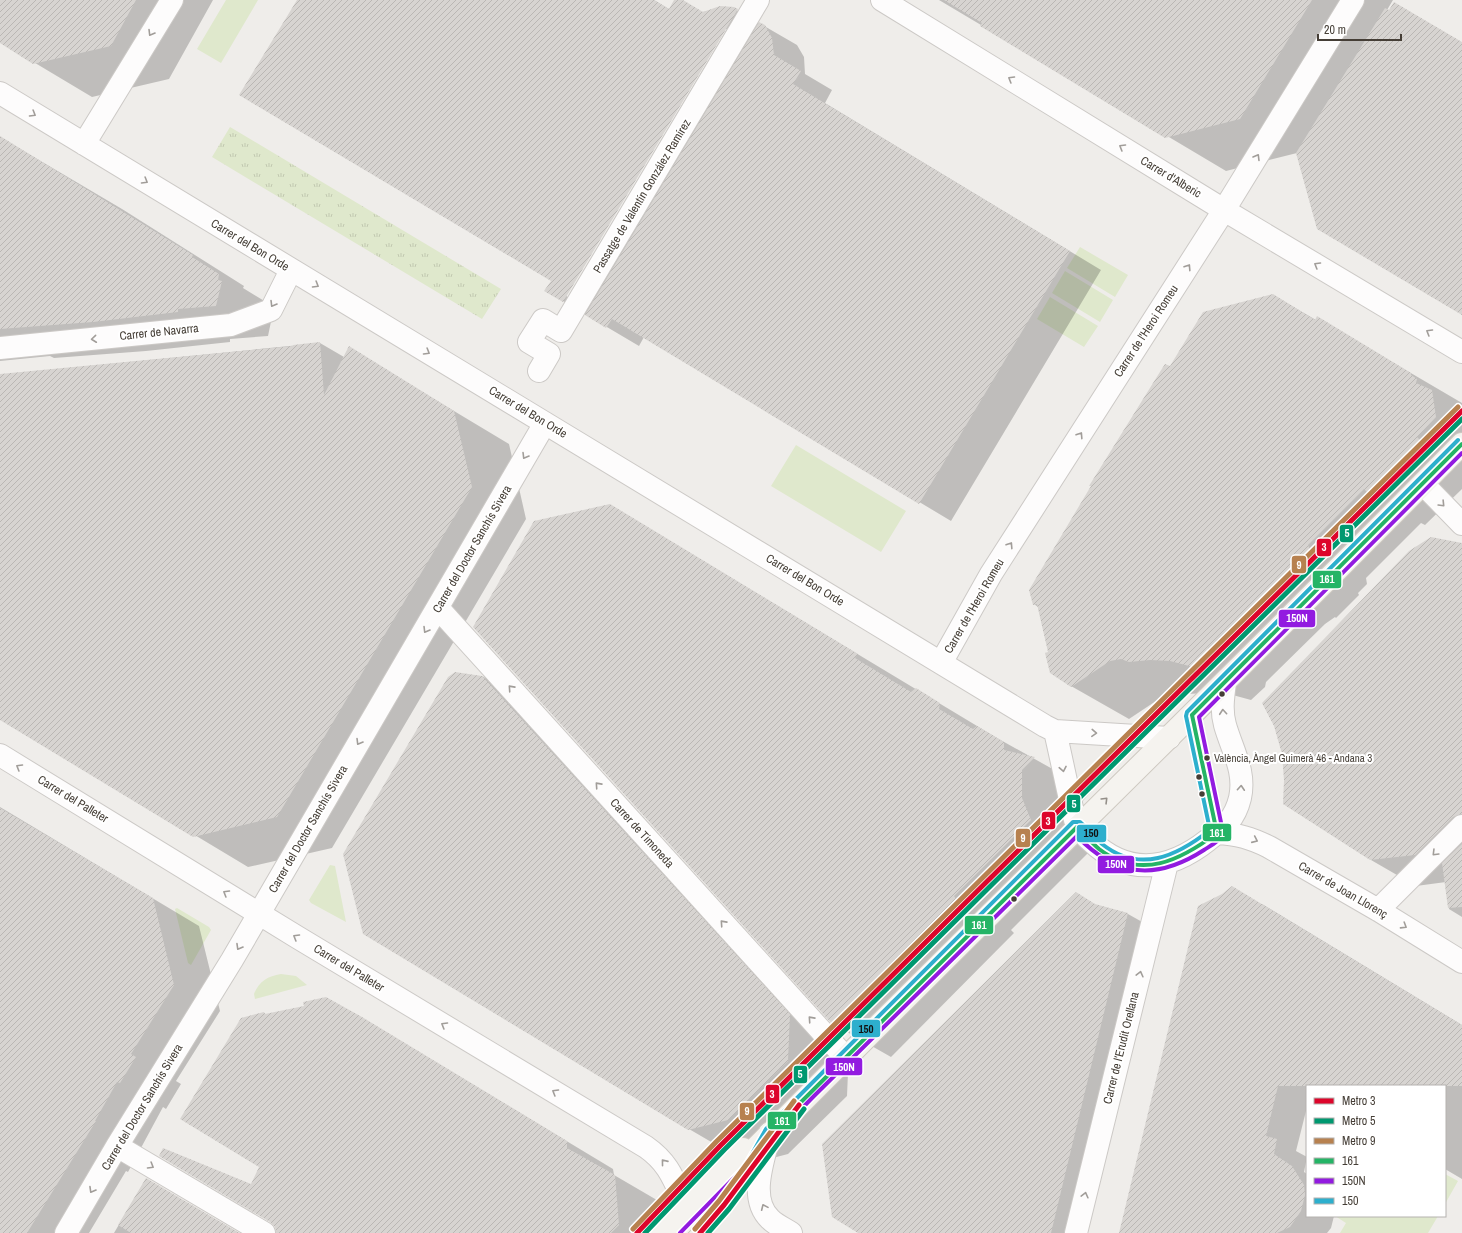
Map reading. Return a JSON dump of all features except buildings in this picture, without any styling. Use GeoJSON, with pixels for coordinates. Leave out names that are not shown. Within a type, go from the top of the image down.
{"type":"FeatureCollection","features":[{"type":"Feature","properties":{"kind":"main road"},"geometry":{"type":"LineString","coordinates":[[672,1233],[770,1133],[1225,683],[1462,444]]}},
{"type":"Feature","properties":{"kind":"main road"},"geometry":{"type":"LineString","coordinates":[[645,1233],[711,1169],[770,1133]]}},
{"type":"Feature","properties":{"kind":"street"},"geometry":{"type":"LineString","coordinates":[[84,144],[172,0]]}},
{"type":"Feature","properties":{"kind":"street","name":"Passatge de Valentín González Ramírez"},"geometry":{"type":"LineString","coordinates":[[544,363],[529,342],[543,320],[561,331],[758,0]]}},
{"type":"Feature","properties":{"kind":"street","name":"Carrer d'Alberic"},"geometry":{"type":"LineString","coordinates":[[882,0],[1224,210],[1462,352]]}},
{"type":"Feature","properties":{"kind":"street","name":"Carrer de l'Heroi Romeu"},"geometry":{"type":"LineString","coordinates":[[941,663],[991,574],[1224,210],[1353,0]]}},
{"type":"Feature","properties":{"kind":"street","name":"Carrer del Bon Orde"},"geometry":{"type":"LineString","coordinates":[[0,93],[1040,724],[1056,731]]}},
{"type":"Feature","properties":{"kind":"street","name":"Carrer de Navarra"},"geometry":{"type":"LineString","coordinates":[[0,348],[231,325],[271,310],[292,270]]}},
{"type":"Feature","properties":{"kind":"street","name":"Carrer del Doctor Sanchís Sivera"},"geometry":{"type":"LineString","coordinates":[[66,1233],[117,1146],[259,913],[545,423]]}},
{"type":"Feature","properties":{"kind":"street"},"geometry":{"type":"LineString","coordinates":[[1423,484],[1462,524]]}},
{"type":"Feature","properties":{"kind":"street","name":"Carrer de Timoneda"},"geometry":{"type":"LineString","coordinates":[[438,608],[846,1058]]}},
{"type":"Feature","properties":{"kind":"street"},"geometry":{"type":"LineString","coordinates":[[1169,738],[1056,731],[1066,783],[1078,827],[1102,850],[1127,863],[1152,866],[1167,863],[1192,852],[1232,820],[1240,798],[1242,774],[1225,725],[1223,698],[1225,683]]}},
{"type":"Feature","properties":{"kind":"street","name":"Carrer del Palleter"},"geometry":{"type":"LineString","coordinates":[[0,755],[646,1147],[659,1156],[669,1169],[682,1197]]}},
{"type":"Feature","properties":{"kind":"street"},"geometry":{"type":"LineString","coordinates":[[1378,910],[1462,826]]}},
{"type":"Feature","properties":{"kind":"street","name":"Carrer de Joan Llorenç"},"geometry":{"type":"LineString","coordinates":[[1217,833],[1238,834],[1253,839],[1378,910],[1462,962]]}},
{"type":"Feature","properties":{"kind":"street","name":"Carrer de l’Erudit Orellana"},"geometry":{"type":"LineString","coordinates":[[1076,1233],[1167,863]]}},
{"type":"Feature","properties":{"kind":"street"},"geometry":{"type":"LineString","coordinates":[[770,1133],[760,1174],[759,1190],[762,1206],[770,1219],[791,1233]]}},
{"type":"Feature","properties":{"kind":"street"},"geometry":{"type":"LineString","coordinates":[[117,1146],[264,1233]]}},
{"type":"Feature","properties":{"kind":"green space"},"geometry":{"type":"Polygon","coordinates":[[[226,0],[258,0],[221,63],[197,49],[226,0]]]}},
{"type":"Feature","properties":{"kind":"green space"},"geometry":{"type":"Polygon","coordinates":[[[230,127],[501,289],[482,319],[212,157],[230,127]]]}},
{"type":"Feature","properties":{"kind":"green space"},"geometry":{"type":"Polygon","coordinates":[[[1080,247],[1128,275],[1115,297],[1067,268],[1080,247]]]}},
{"type":"Feature","properties":{"kind":"green space"},"geometry":{"type":"Polygon","coordinates":[[[1065,271],[1113,300],[1100,322],[1052,293],[1065,271]]]}},
{"type":"Feature","properties":{"kind":"green space"},"geometry":{"type":"Polygon","coordinates":[[[1050,297],[1098,326],[1084,347],[1037,319],[1050,297]]]}},
{"type":"Feature","properties":{"kind":"green space"},"geometry":{"type":"Polygon","coordinates":[[[796,445],[906,511],[881,552],[771,486],[796,445]]]}},
{"type":"Feature","properties":{"kind":"green space"},"geometry":{"type":"Polygon","coordinates":[[[330,865],[335,866],[346,922],[311,903],[309,900],[330,865]]]}},
{"type":"Feature","properties":{"kind":"green space"},"geometry":{"type":"Polygon","coordinates":[[[177,908],[209,927],[211,930],[191,965],[188,963],[175,909],[177,908]]]}},
{"type":"Feature","properties":{"kind":"green space"},"geometry":{"type":"Polygon","coordinates":[[[281,974],[296,976],[307,985],[255,999],[254,994],[261,982],[272,976],[281,974]]]}},
{"type":"Feature","properties":{"kind":"green space"},"geometry":{"type":"Polygon","coordinates":[[[1446,1175],[1458,1181],[1446,1202],[1446,1175]]]}},
{"type":"Feature","properties":{"kind":"green space"},"geometry":{"type":"Polygon","coordinates":[[[1337,1217],[1437,1217],[1428,1233],[1340,1233],[1346,1223],[1337,1217]]]}},
{"type":"Feature","properties":{"kind":"metro line","name":"9"},"geometry":{"type":"LineString","coordinates":[[633,1229],[716,1142],[1458,407]]}},
{"type":"Feature","properties":{"kind":"metro line","name":"3"},"geometry":{"type":"LineString","coordinates":[[637,1233],[720,1146],[1462,411]]}},
{"type":"Feature","properties":{"kind":"metro line","name":"5"},"geometry":{"type":"LineString","coordinates":[[645,1233],[724,1150],[1462,419]]}},
{"type":"Feature","properties":{"kind":"metro line","name":"9"},"geometry":{"type":"LineString","coordinates":[[695,1229],[719,1201],[794,1101]]}},
{"type":"Feature","properties":{"kind":"metro line","name":"3"},"geometry":{"type":"LineString","coordinates":[[700,1233],[724,1205],[799,1105]]}},
{"type":"Feature","properties":{"kind":"metro line","name":"5"},"geometry":{"type":"LineString","coordinates":[[708,1233],[729,1209],[804,1109]]}},
{"type":"Feature","properties":{"kind":"transit line","name":"150"},"geometry":{"type":"LineString","coordinates":[[699,1229],[725,1202],[766,1129],[1073,822],[1080,822],[1102,844],[1116,853],[1130,858],[1144,860],[1171,854],[1185,847],[1210,830],[1186,716],[1187,712],[1458,440]]}},
{"type":"Feature","properties":{"kind":"transit line","name":"161"},"geometry":{"type":"LineString","coordinates":[[1192,715],[1462,444]]}},
{"type":"Feature","properties":{"kind":"transit line","name":"150N"},"geometry":{"type":"LineString","coordinates":[[680,1233],[814,1096],[1077,836],[1092,850],[1107,860],[1122,867],[1137,870],[1153,870],[1169,867],[1186,860],[1218,840],[1223,832],[1199,717],[1462,453]]}},
{"type":"Feature","properties":{"kind":"transit line","name":"161"},"geometry":{"type":"LineString","coordinates":[[1192,715],[1217,833]]}},
{"type":"Feature","properties":{"kind":"transit line","name":"161"},"geometry":{"type":"LineString","coordinates":[[1077,827],[1099,849],[1115,859],[1130,864],[1145,865],[1160,863],[1175,858],[1203,843],[1217,833]]}},
{"type":"Feature","properties":{"kind":"transit line","name":"161"},"geometry":{"type":"LineString","coordinates":[[703,1233],[730,1206],[770,1133],[1077,827]]}},
{"type":"Feature","properties":{"kind":"place","name":"València, Àngel Guimerà 46 - Andana 3"},"geometry":{"type":"Point","coordinates":[1207,758]}}]}
